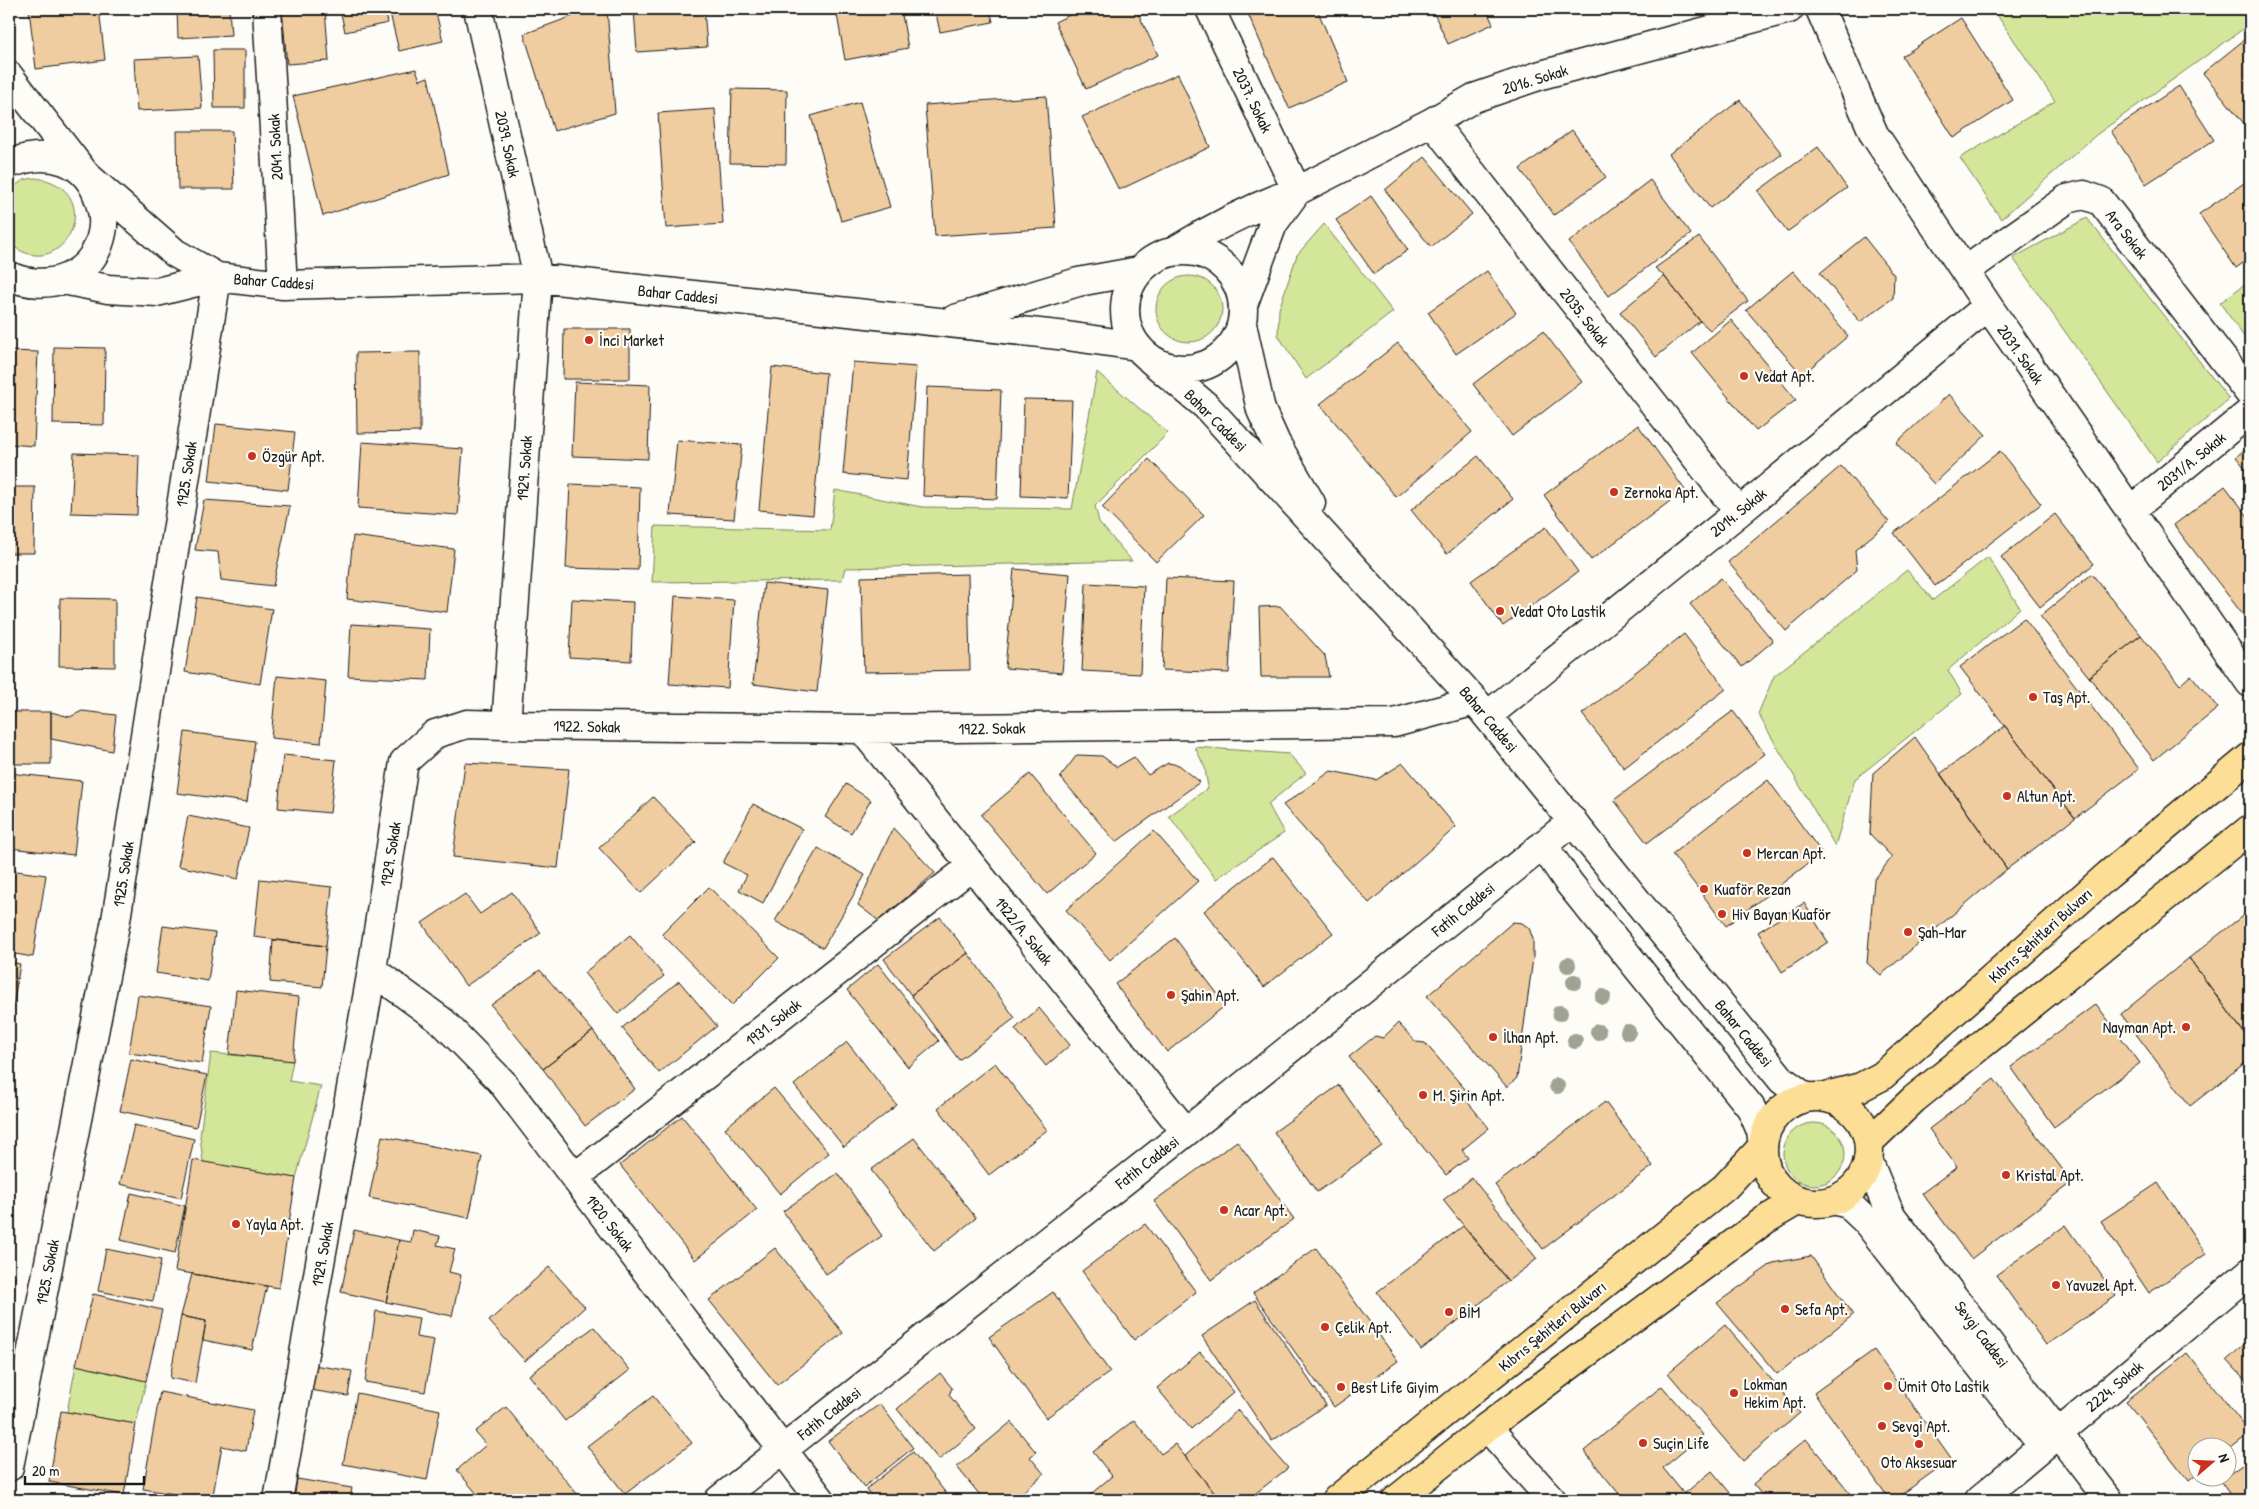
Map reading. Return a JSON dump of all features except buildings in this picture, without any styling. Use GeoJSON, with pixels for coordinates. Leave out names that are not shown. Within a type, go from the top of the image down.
{"type":"FeatureCollection","features":[{"type":"Feature","properties":{"kind":"main road","name":"Kıbrıs Şehitleri Bulvarı"},"geometry":{"type":"LineString","coordinates":[[1813,1097],[1861,1087],[1882,1076],[2108,875],[2250,757]]}},
{"type":"Feature","properties":{"kind":"main road"},"geometry":{"type":"LineString","coordinates":[[1868,1151],[1914,1099],[2250,829]]}},
{"type":"Feature","properties":{"kind":"main road"},"geometry":{"type":"LineString","coordinates":[[1813,1097],[1839,1101],[1852,1111],[1863,1125],[1868,1151],[1862,1177],[1850,1191],[1834,1200],[1817,1203],[1798,1200],[1783,1191],[1772,1179],[1765,1163],[1763,1146],[1767,1129],[1776,1114],[1789,1104],[1813,1097]]}},
{"type":"Feature","properties":{"kind":"main road","name":"Kıbrıs Şehitleri Bulvarı"},"geometry":{"type":"LineString","coordinates":[[1336,1500],[1725,1187],[1763,1146]]}},
{"type":"Feature","properties":{"kind":"main road"},"geometry":{"type":"LineString","coordinates":[[1396,1500],[1487,1427],[1765,1220],[1798,1200]]}},
{"type":"Feature","properties":{"kind":"street","name":"2041. Sokak"},"geometry":{"type":"LineString","coordinates":[[267,9],[283,285]]}},
{"type":"Feature","properties":{"kind":"street","name":"2039. Sokak"},"geometry":{"type":"LineString","coordinates":[[478,9],[538,278]]}},
{"type":"Feature","properties":{"kind":"street","name":"2037. Sokak"},"geometry":{"type":"LineString","coordinates":[[1210,9],[1297,191]]}},
{"type":"Feature","properties":{"kind":"street","name":"2016. Sokak"},"geometry":{"type":"LineString","coordinates":[[1174,251],[1259,205],[1297,191],[1432,122],[1474,98],[1541,75],[1789,9]]}},
{"type":"Feature","properties":{"kind":"street","name":"2031. Sokak"},"geometry":{"type":"LineString","coordinates":[[1820,9],[1874,134],[1988,306],[2250,683]]}},
{"type":"Feature","properties":{"kind":"street","name":"Bahar Caddesi"},"geometry":{"type":"LineString","coordinates":[[9,76],[86,174],[175,253],[217,277]]}},
{"type":"Feature","properties":{"kind":"street","name":"2035. Sokak"},"geometry":{"type":"LineString","coordinates":[[1432,122],[1739,512]]}},
{"type":"Feature","properties":{"kind":"street"},"geometry":{"type":"LineString","coordinates":[[9,164],[26,157],[48,156],[68,163],[86,174],[99,199],[103,213],[102,233],[94,253],[81,269],[63,280],[43,284],[13,282]]}},
{"type":"Feature","properties":{"kind":"street"},"geometry":{"type":"LineString","coordinates":[[1297,191],[1273,224],[1242,315],[1234,341],[1222,356],[1205,366],[1187,369],[1168,367],[1144,353],[1127,328],[1124,308],[1129,288],[1139,271],[1154,258],[1174,251],[1194,252],[1213,258],[1228,271],[1239,287],[1242,315],[1261,410],[1276,443],[1337,548]]}},
{"type":"Feature","properties":{"kind":"street","name":"Ara Sokak"},"geometry":{"type":"LineString","coordinates":[[1965,271],[2067,199],[2084,196],[2101,201],[2250,394]]}},
{"type":"Feature","properties":{"kind":"street"},"geometry":{"type":"LineString","coordinates":[[944,323],[1078,282],[1139,271]]}},
{"type":"Feature","properties":{"kind":"street","name":"Bahar Caddesi"},"geometry":{"type":"LineString","coordinates":[[63,280],[108,289],[157,292],[217,277],[283,285],[538,278],[944,323],[1144,353],[1206,406],[1481,708],[1782,1080],[1813,1097]]}},
{"type":"Feature","properties":{"kind":"street","name":"1925. Sokak"},"geometry":{"type":"LineString","coordinates":[[9,1467],[116,920],[217,277]]}},
{"type":"Feature","properties":{"kind":"street","name":"1929. Sokak"},"geometry":{"type":"LineString","coordinates":[[278,1500],[372,970],[404,762],[435,734],[467,724],[506,724],[538,278]]}},
{"type":"Feature","properties":{"kind":"street","name":"2014. Sokak"},"geometry":{"type":"LineString","coordinates":[[1481,708],[1739,512],[1988,306]]}},
{"type":"Feature","properties":{"kind":"street","name":"2031/A. Sokak"},"geometry":{"type":"LineString","coordinates":[[2131,510],[2250,412]]}},
{"type":"Feature","properties":{"kind":"street","name":"1922. Sokak"},"geometry":{"type":"LineString","coordinates":[[506,724],[862,729],[1394,723],[1481,708]]}},
{"type":"Feature","properties":{"kind":"street","name":"1922/A. Sokak"},"geometry":{"type":"LineString","coordinates":[[862,729],[1186,1132]]}},
{"type":"Feature","properties":{"kind":"street","name":"Fatih Caddesi"},"geometry":{"type":"LineString","coordinates":[[719,1500],[1186,1132],[1573,821]]}},
{"type":"Feature","properties":{"kind":"street"},"geometry":{"type":"LineString","coordinates":[[1543,845],[1569,883],[1751,1108],[1761,1130],[1763,1146]]}},
{"type":"Feature","properties":{"kind":"street","name":"1931. Sokak"},"geometry":{"type":"LineString","coordinates":[[575,1177],[972,866]]}},
{"type":"Feature","properties":{"kind":"street","name":"1920. Sokak"},"geometry":{"type":"LineString","coordinates":[[372,970],[450,1029],[501,1082],[821,1500]]}},
{"type":"Feature","properties":{"kind":"street","name":"Sevgi Caddesi"},"geometry":{"type":"LineString","coordinates":[[1868,1151],[1890,1214],[2050,1440],[2110,1500]]}},
{"type":"Feature","properties":{"kind":"street"},"geometry":{"type":"LineString","coordinates":[[1834,1200],[1848,1204],[1866,1221],[2050,1440]]}},
{"type":"Feature","properties":{"kind":"street","name":"2224. Sokak"},"geometry":{"type":"LineString","coordinates":[[1979,1500],[2250,1272]]}},
{"type":"Feature","properties":{"kind":"street"},"geometry":{"type":"LineString","coordinates":[[1487,1427],[1552,1500]]}},
{"type":"Feature","properties":{"kind":"green space"},"geometry":{"type":"Polygon","coordinates":[[[1993,9],[2250,9],[2250,24],[2096,135],[2001,219],[1960,158],[2055,101],[1993,9]]]}},
{"type":"Feature","properties":{"kind":"green space"},"geometry":{"type":"Polygon","coordinates":[[[35,178],[58,185],[70,198],[74,214],[71,231],[62,245],[47,254],[29,254],[9,243],[9,191],[23,180],[35,178]]]}},
{"type":"Feature","properties":{"kind":"green space"},"geometry":{"type":"Polygon","coordinates":[[[2087,218],[2229,399],[2157,462],[2013,258],[2087,218]]]}},
{"type":"Feature","properties":{"kind":"green space"},"geometry":{"type":"Polygon","coordinates":[[[1324,224],[1393,312],[1306,379],[1278,335],[1279,309],[1297,255],[1324,224]]]}},
{"type":"Feature","properties":{"kind":"green space"},"geometry":{"type":"Polygon","coordinates":[[[1189,276],[1202,279],[1212,286],[1219,296],[1222,309],[1219,322],[1212,332],[1202,339],[1189,342],[1176,339],[1166,332],[1159,322],[1156,309],[1159,296],[1166,286],[1176,279],[1189,276]]]}},
{"type":"Feature","properties":{"kind":"green space"},"geometry":{"type":"Polygon","coordinates":[[[2250,280],[2250,345],[2220,303],[2250,280]]]}},
{"type":"Feature","properties":{"kind":"green space"},"geometry":{"type":"Polygon","coordinates":[[[1097,372],[1168,433],[1095,506],[1099,522],[1132,561],[845,568],[842,580],[652,582],[655,526],[830,530],[835,490],[922,507],[1072,509],[1097,372]]]}},
{"type":"Feature","properties":{"kind":"green space"},"geometry":{"type":"Polygon","coordinates":[[[1988,557],[2020,608],[1948,670],[1962,694],[1855,779],[1835,846],[1758,714],[1774,676],[1907,570],[1933,600],[1988,557]]]}},
{"type":"Feature","properties":{"kind":"green space"},"geometry":{"type":"Polygon","coordinates":[[[1195,747],[1289,754],[1306,773],[1268,804],[1284,833],[1216,879],[1169,816],[1208,788],[1205,768],[1195,747]]]}},
{"type":"Feature","properties":{"kind":"green space"},"geometry":{"type":"Polygon","coordinates":[[[211,1053],[293,1061],[289,1081],[321,1086],[296,1178],[203,1162],[200,1136],[211,1053]]]}},
{"type":"Feature","properties":{"kind":"green space"},"geometry":{"type":"Polygon","coordinates":[[[1814,1123],[1831,1128],[1836,1132],[1840,1137],[1845,1154],[1840,1171],[1836,1176],[1831,1180],[1814,1185],[1797,1180],[1792,1176],[1788,1171],[1783,1154],[1788,1137],[1792,1132],[1797,1128],[1814,1123]]]}},
{"type":"Feature","properties":{"kind":"green space"},"geometry":{"type":"Polygon","coordinates":[[[76,1365],[146,1381],[136,1424],[67,1412],[76,1365]]]}},
{"type":"Feature","properties":{"kind":"place","name":"İnci Market"},"geometry":{"type":"Point","coordinates":[589,340]}},
{"type":"Feature","properties":{"kind":"place","name":"Vedat Apt."},"geometry":{"type":"Point","coordinates":[1744,376]}},
{"type":"Feature","properties":{"kind":"place","name":"Özgür Apt."},"geometry":{"type":"Point","coordinates":[252,456]}},
{"type":"Feature","properties":{"kind":"place","name":"Zernoka Apt."},"geometry":{"type":"Point","coordinates":[1614,492]}},
{"type":"Feature","properties":{"kind":"place","name":"Vedat Oto Lastik"},"geometry":{"type":"Point","coordinates":[1500,611]}},
{"type":"Feature","properties":{"kind":"place","name":"Taş Apt."},"geometry":{"type":"Point","coordinates":[2033,697]}},
{"type":"Feature","properties":{"kind":"place","name":"Altun Apt."},"geometry":{"type":"Point","coordinates":[2007,796]}},
{"type":"Feature","properties":{"kind":"place","name":"Mercan Apt."},"geometry":{"type":"Point","coordinates":[1747,853]}},
{"type":"Feature","properties":{"kind":"place","name":"Kuaför Rezan"},"geometry":{"type":"Point","coordinates":[1704,889]}},
{"type":"Feature","properties":{"kind":"place","name":"Hiv Bayan Kuaför"},"geometry":{"type":"Point","coordinates":[1722,914]}},
{"type":"Feature","properties":{"kind":"place","name":"Şah-Mar"},"geometry":{"type":"Point","coordinates":[1908,932]}},
{"type":"Feature","properties":{"kind":"place","name":"Şahin Apt."},"geometry":{"type":"Point","coordinates":[1171,995]}},
{"type":"Feature","properties":{"kind":"place","name":"Nayman Apt."},"geometry":{"type":"Point","coordinates":[2186,1027]}},
{"type":"Feature","properties":{"kind":"place","name":"İlhan Apt."},"geometry":{"type":"Point","coordinates":[1493,1037]}},
{"type":"Feature","properties":{"kind":"place","name":"M. Şirin Apt."},"geometry":{"type":"Point","coordinates":[1423,1095]}},
{"type":"Feature","properties":{"kind":"place","name":"Kristal Apt."},"geometry":{"type":"Point","coordinates":[2006,1175]}},
{"type":"Feature","properties":{"kind":"place","name":"Acar Apt."},"geometry":{"type":"Point","coordinates":[1224,1210]}},
{"type":"Feature","properties":{"kind":"place","name":"Yayla Apt."},"geometry":{"type":"Point","coordinates":[236,1224]}},
{"type":"Feature","properties":{"kind":"place","name":"Yavuzel Apt."},"geometry":{"type":"Point","coordinates":[2056,1285]}},
{"type":"Feature","properties":{"kind":"place","name":"Sefa Apt."},"geometry":{"type":"Point","coordinates":[1785,1309]}},
{"type":"Feature","properties":{"kind":"place","name":"BİM"},"geometry":{"type":"Point","coordinates":[1449,1312]}},
{"type":"Feature","properties":{"kind":"place","name":"Çelik Apt."},"geometry":{"type":"Point","coordinates":[1325,1327]}},
{"type":"Feature","properties":{"kind":"place","name":"Ümit Oto Lastik"},"geometry":{"type":"Point","coordinates":[1888,1386]}},
{"type":"Feature","properties":{"kind":"place","name":"Best Life Giyim"},"geometry":{"type":"Point","coordinates":[1341,1387]}},
{"type":"Feature","properties":{"kind":"place","name":"Lokman Hekim Apt."},"geometry":{"type":"Point","coordinates":[1734,1393]}},
{"type":"Feature","properties":{"kind":"place","name":"Sevgi Apt."},"geometry":{"type":"Point","coordinates":[1882,1426]}},
{"type":"Feature","properties":{"kind":"place","name":"Suçin Life"},"geometry":{"type":"Point","coordinates":[1643,1443]}},
{"type":"Feature","properties":{"kind":"place","name":"Oto Aksesuar"},"geometry":{"type":"Point","coordinates":[1919,1444]}}]}
